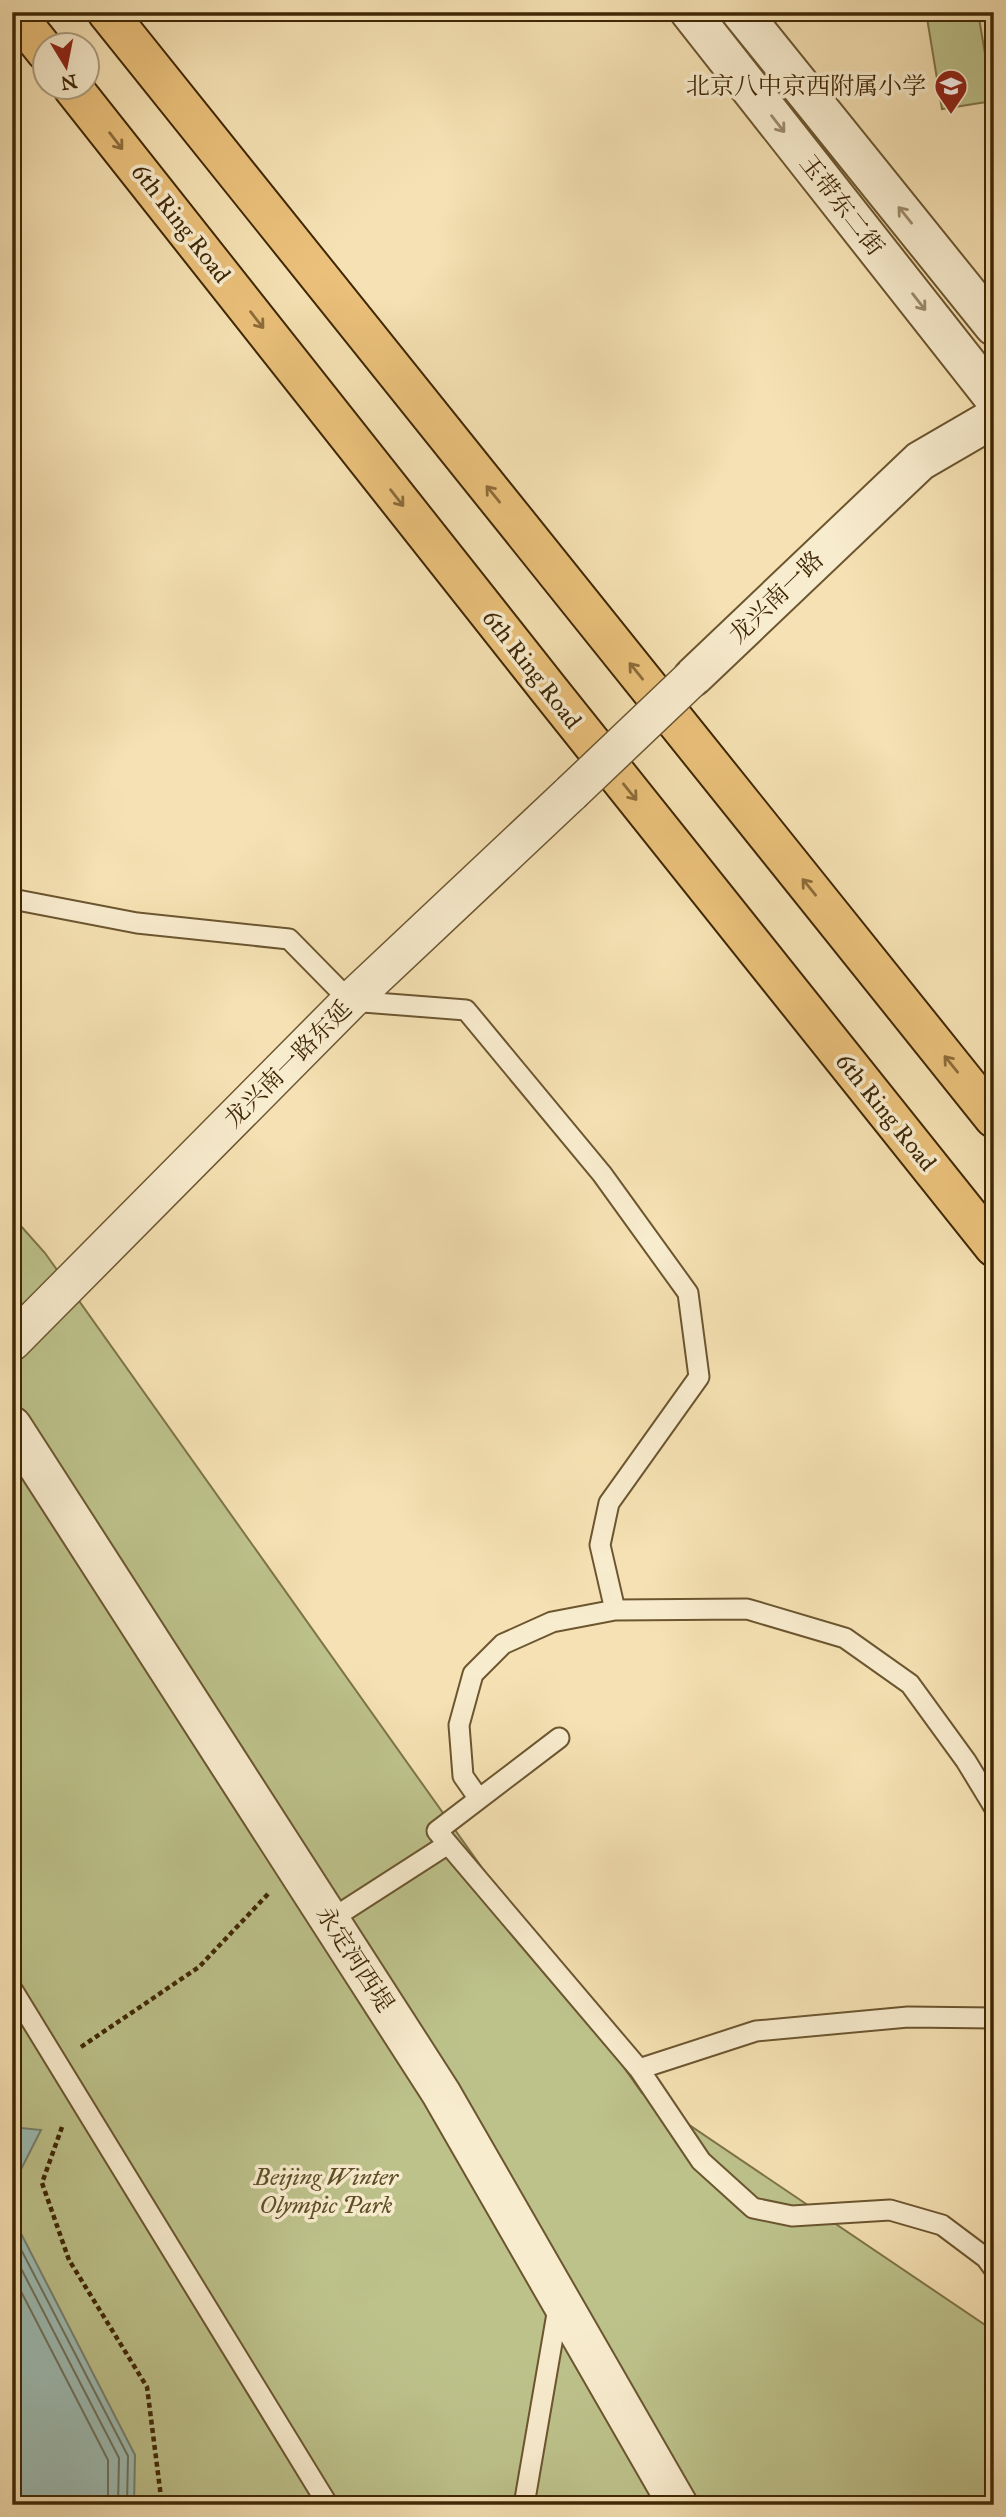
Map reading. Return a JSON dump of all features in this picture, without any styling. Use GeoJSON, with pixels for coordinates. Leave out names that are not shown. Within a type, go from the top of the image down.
{"type":"FeatureCollection","features":[{"type":"Feature","properties":{"kind":"highway"},"geometry":{"type":"LineString","coordinates":[[14,12],[32,34]]}},
{"type":"Feature","properties":{"kind":"highway"},"geometry":{"type":"LineString","coordinates":[[107,12],[994,1118]]}},
{"type":"Feature","properties":{"kind":"highway","name":"6th Ring Road"},"geometry":{"type":"LineString","coordinates":[[84,102],[558,702],[994,1247]]}},
{"type":"Feature","properties":{"kind":"street","name":"玉带东二街"},"geometry":{"type":"LineString","coordinates":[[690,12],[994,398]]}},
{"type":"Feature","properties":{"kind":"street","name":"玉带东二街"},"geometry":{"type":"LineString","coordinates":[[741,12],[994,326]]}},
{"type":"Feature","properties":{"kind":"street","name":"龙兴南一路"},"geometry":{"type":"LineString","coordinates":[[571,793],[920,461],[994,418]]}},
{"type":"Feature","properties":{"kind":"street","name":"龙兴南一路东延"},"geometry":{"type":"LineString","coordinates":[[12,1342],[350,1000],[571,793]]}},
{"type":"Feature","properties":{"kind":"street","name":"永定河西堤"},"geometry":{"type":"LineString","coordinates":[[12,1426],[442,2093],[678,2505]]}},
{"type":"Feature","properties":{"kind":"lane"},"geometry":{"type":"LineString","coordinates":[[12,899],[137,923],[289,939],[350,1000],[466,1010],[602,1174],[688,1293],[699,1377],[609,1503],[600,1545],[615,1610]]}},
{"type":"Feature","properties":{"kind":"lane"},"geometry":{"type":"LineString","coordinates":[[479,1799],[463,1776],[459,1725],[473,1674],[503,1644],[552,1622],[615,1610],[747,1609],[845,1638],[910,1684],[966,1761],[994,1807]]}},
{"type":"Feature","properties":{"kind":"lane"},"geometry":{"type":"LineString","coordinates":[[559,1738],[437,1831],[639,2069],[701,2161],[753,2208],[792,2216],[890,2210],[942,2225],[986,2258],[994,2269]]}},
{"type":"Feature","properties":{"kind":"lane"},"geometry":{"type":"LineString","coordinates":[[330,1920],[448,1844]]}},
{"type":"Feature","properties":{"kind":"lane"},"geometry":{"type":"LineString","coordinates":[[12,1989],[328,2505]]}},
{"type":"Feature","properties":{"kind":"lane"},"geometry":{"type":"LineString","coordinates":[[639,2069],[756,2031],[908,2017],[994,2018]]}},
{"type":"Feature","properties":{"kind":"lane"},"geometry":{"type":"LineString","coordinates":[[524,2505],[559,2298]]}},
{"type":"Feature","properties":{"kind":"path"},"geometry":{"type":"LineString","coordinates":[[57,2063],[199,1967],[295,1866]]}},
{"type":"Feature","properties":{"kind":"path"},"geometry":{"type":"LineString","coordinates":[[75,2091],[42,2183],[69,2260],[147,2387],[162,2505]]}},
{"type":"Feature","properties":{"kind":"green space"},"geometry":{"type":"Polygon","coordinates":[[[926,12],[978,12],[993,101],[942,109],[926,12]]]}},
{"type":"Feature","properties":{"kind":"green space","name":"Beijing Winter Olympic Park"},"geometry":{"type":"Polygon","coordinates":[[[12,1216],[45,1253],[642,2093],[994,2331],[994,2505],[12,2505],[12,1216]]]}},
{"type":"Feature","properties":{"kind":"water"},"geometry":{"type":"Polygon","coordinates":[[[12,2127],[41,2130],[12,2187],[12,2127]]]}},
{"type":"Feature","properties":{"kind":"water"},"geometry":{"type":"Polygon","coordinates":[[[12,2216],[135,2455],[134,2505],[12,2505],[12,2216]]]}},
{"type":"Feature","properties":{"kind":"place","name":"北京八中京西附属小学"},"geometry":{"type":"Point","coordinates":[951,116]}}]}
